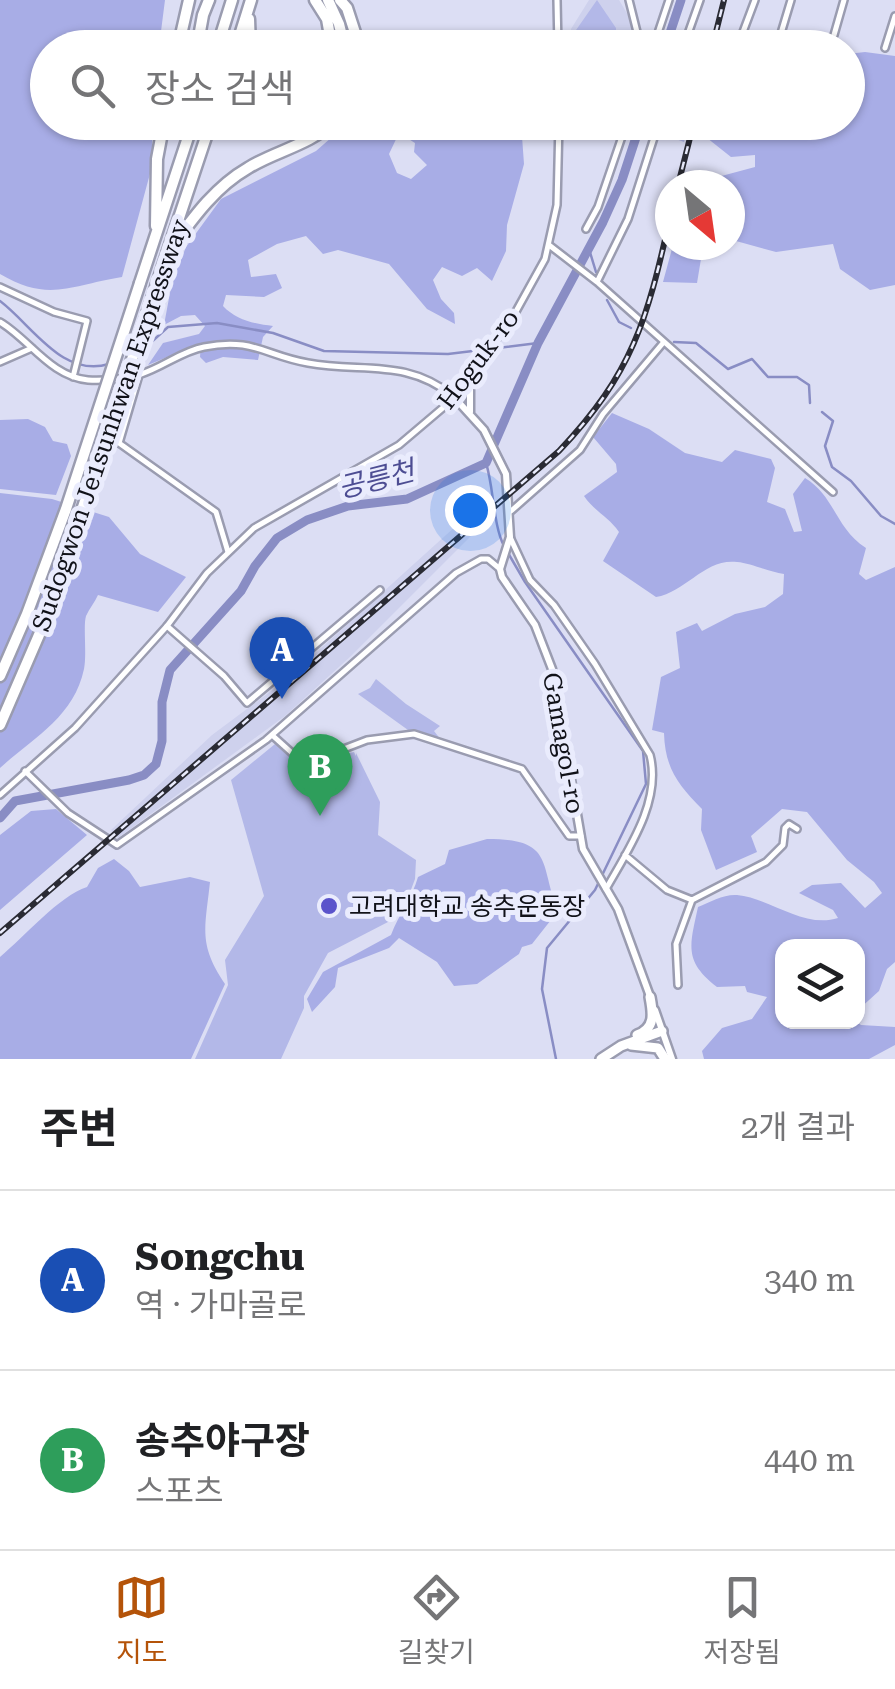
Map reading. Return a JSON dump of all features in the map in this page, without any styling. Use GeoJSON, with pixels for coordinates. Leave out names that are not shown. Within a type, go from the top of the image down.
{"type":"FeatureCollection","features":[{"type":"Feature","properties":{"kind":"highway"},"geometry":{"type":"LineString","coordinates":[[182,30],[189,0]]}},
{"type":"Feature","properties":{"kind":"highway"},"geometry":{"type":"LineString","coordinates":[[200,30],[209,0]]}},
{"type":"Feature","properties":{"kind":"highway"},"geometry":{"type":"LineString","coordinates":[[222,30],[232,0]]}},
{"type":"Feature","properties":{"kind":"highway"},"geometry":{"type":"LineString","coordinates":[[315,0],[329,30]]}},
{"type":"Feature","properties":{"kind":"highway"},"geometry":{"type":"LineString","coordinates":[[328,0],[340,30]]}},
{"type":"Feature","properties":{"kind":"highway"},"geometry":{"type":"LineString","coordinates":[[340,0],[354,30]]}},
{"type":"Feature","properties":{"kind":"highway"},"geometry":{"type":"LineString","coordinates":[[241,30],[250,2]]}},
{"type":"Feature","properties":{"kind":"highway"},"geometry":{"type":"LineString","coordinates":[[250,2],[250,30]]}},
{"type":"Feature","properties":{"kind":"highway"},"geometry":{"type":"LineString","coordinates":[[155,240],[161,140]]}},
{"type":"Feature","properties":{"kind":"highway","name":"Sudogwon Je1sunhwan Expressway"},"geometry":{"type":"LineString","coordinates":[[0,676],[66,509],[186,140]]}},
{"type":"Feature","properties":{"kind":"highway","name":"Sudogwon Je1sunhwan Expressway"},"geometry":{"type":"LineString","coordinates":[[0,725],[45,621],[206,140]]}},
{"type":"Feature","properties":{"kind":"highway"},"geometry":{"type":"LineString","coordinates":[[170,248],[221,186],[250,166],[306,140]]}},
{"type":"Feature","properties":{"kind":"highway"},"geometry":{"type":"LineString","coordinates":[[602,1059],[651,1026],[650,997]]}},
{"type":"Feature","properties":{"kind":"highway"},"geometry":{"type":"LineString","coordinates":[[623,1045],[662,1031]]}},
{"type":"Feature","properties":{"kind":"highway"},"geometry":{"type":"LineString","coordinates":[[623,1045],[658,1048],[668,1059]]}},
{"type":"Feature","properties":{"kind":"main road"},"geometry":{"type":"LineString","coordinates":[[470,377],[470,414]]}},
{"type":"Feature","properties":{"kind":"main road"},"geometry":{"type":"LineString","coordinates":[[454,396],[484,430],[500,458],[511,511],[510,538],[501,567]]}},
{"type":"Feature","properties":{"kind":"main road","name":"Gamagol-ro"},"geometry":{"type":"LineString","coordinates":[[501,567],[535,625],[552,669],[580,836],[594,872],[606,888]]}},
{"type":"Feature","properties":{"kind":"main road"},"geometry":{"type":"LineString","coordinates":[[606,888],[618,909],[650,997],[668,1059]]}},
{"type":"Feature","properties":{"kind":"street"},"geometry":{"type":"LineString","coordinates":[[557,0],[558,30]]}},
{"type":"Feature","properties":{"kind":"street"},"geometry":{"type":"LineString","coordinates":[[628,0],[636,30]]}},
{"type":"Feature","properties":{"kind":"street"},"geometry":{"type":"LineString","coordinates":[[659,30],[669,0]]}},
{"type":"Feature","properties":{"kind":"street"},"geometry":{"type":"LineString","coordinates":[[689,30],[700,0]]}},
{"type":"Feature","properties":{"kind":"street"},"geometry":{"type":"LineString","coordinates":[[744,30],[755,0]]}},
{"type":"Feature","properties":{"kind":"street"},"geometry":{"type":"LineString","coordinates":[[782,30],[791,0]]}},
{"type":"Feature","properties":{"kind":"street"},"geometry":{"type":"LineString","coordinates":[[835,30],[844,0]]}},
{"type":"Feature","properties":{"kind":"street"},"geometry":{"type":"LineString","coordinates":[[885,48],[895,16]]}},
{"type":"Feature","properties":{"kind":"street","name":"Hoguk-ro"},"geometry":{"type":"LineString","coordinates":[[0,795],[75,728],[228,552],[266,520],[399,446],[454,396],[531,286],[549,244],[557,205],[559,140]]}},
{"type":"Feature","properties":{"kind":"street"},"geometry":{"type":"LineString","coordinates":[[586,228],[598,207],[622,140]]}},
{"type":"Feature","properties":{"kind":"street"},"geometry":{"type":"LineString","coordinates":[[597,282],[628,219],[652,140]]}},
{"type":"Feature","properties":{"kind":"street"},"geometry":{"type":"LineString","coordinates":[[549,244],[834,492]]}},
{"type":"Feature","properties":{"kind":"street"},"geometry":{"type":"LineString","coordinates":[[0,287],[54,312],[87,321],[73,376]]}},
{"type":"Feature","properties":{"kind":"street"},"geometry":{"type":"LineString","coordinates":[[0,322],[73,376],[88,380],[140,375],[201,347],[249,344],[311,364],[401,370],[423,377],[454,396]]}},
{"type":"Feature","properties":{"kind":"street"},"geometry":{"type":"LineString","coordinates":[[511,511],[580,450],[603,414],[664,342]]}},
{"type":"Feature","properties":{"kind":"street"},"geometry":{"type":"LineString","coordinates":[[0,362],[32,348]]}},
{"type":"Feature","properties":{"kind":"street"},"geometry":{"type":"LineString","coordinates":[[140,375],[119,442],[216,512],[228,552]]}},
{"type":"Feature","properties":{"kind":"street"},"geometry":{"type":"LineString","coordinates":[[510,538],[530,580],[554,605],[595,664],[654,769],[650,800],[626,855],[606,888]]}},
{"type":"Feature","properties":{"kind":"street"},"geometry":{"type":"LineString","coordinates":[[25,771],[59,806],[117,846],[272,734],[456,573],[488,559],[501,567]]}},
{"type":"Feature","properties":{"kind":"street"},"geometry":{"type":"LineString","coordinates":[[167,626],[247,702],[380,590]]}},
{"type":"Feature","properties":{"kind":"street"},"geometry":{"type":"LineString","coordinates":[[272,734],[292,753],[342,750],[368,740],[414,734],[522,769],[569,836],[580,836]]}},
{"type":"Feature","properties":{"kind":"street"},"geometry":{"type":"LineString","coordinates":[[678,985],[676,944],[692,900],[766,862],[783,845],[785,828],[789,824],[797,829]]}},
{"type":"Feature","properties":{"kind":"street"},"geometry":{"type":"LineString","coordinates":[[626,855],[667,890],[692,900]]}},
{"type":"Feature","properties":{"kind":"shaded area"},"geometry":{"type":"Polygon","coordinates":[[[0,0],[165,0],[161,30],[30,30],[30,140],[152,140],[151,170],[122,277],[47,290],[17,283],[0,274],[0,0]]]}},
{"type":"Feature","properties":{"kind":"shaded area"},"geometry":{"type":"Polygon","coordinates":[[[589,0],[619,0],[634,25],[634,30],[571,29],[589,0]]]}},
{"type":"Feature","properties":{"kind":"shaded area"},"geometry":{"type":"Polygon","coordinates":[[[597,0],[616,28],[616,30],[576,30],[597,0]]]}},
{"type":"Feature","properties":{"kind":"shaded area"},"geometry":{"type":"Polygon","coordinates":[[[865,52],[895,56],[895,285],[870,290],[840,269],[833,244],[776,252],[745,243],[744,170],[755,167],[755,155],[731,157],[710,140],[865,140],[865,52]]]}},
{"type":"Feature","properties":{"kind":"shaded area"},"geometry":{"type":"Polygon","coordinates":[[[329,140],[396,140],[389,154],[397,173],[411,179],[427,165],[414,152],[415,143],[410,140],[522,140],[524,164],[507,225],[506,251],[492,281],[477,268],[462,276],[442,267],[433,280],[441,299],[454,313],[455,324],[427,309],[389,264],[338,250],[323,254],[306,236],[277,244],[248,260],[251,277],[276,274],[282,288],[264,297],[226,295],[223,306],[234,315],[273,326],[263,337],[258,360],[223,357],[206,363],[200,357],[201,343],[148,365],[163,343],[199,334],[205,326],[195,315],[181,316],[164,325],[172,282],[186,247],[221,199],[316,151],[329,140]]]}},
{"type":"Feature","properties":{"kind":"shaded area"},"geometry":{"type":"Polygon","coordinates":[[[669,260],[701,260],[697,283],[663,282],[669,260]]]}},
{"type":"Feature","properties":{"kind":"shaded area"},"geometry":{"type":"Polygon","coordinates":[[[612,413],[649,429],[685,453],[722,462],[735,450],[771,459],[775,468],[767,502],[785,509],[794,532],[802,531],[793,494],[805,478],[823,494],[848,531],[866,548],[859,574],[866,580],[895,567],[895,962],[887,969],[879,991],[865,1004],[865,939],[775,939],[775,1029],[895,1027],[895,1045],[869,1059],[704,1059],[702,1051],[722,1028],[752,1019],[767,997],[747,992],[745,986],[717,987],[699,969],[692,952],[698,907],[737,895],[825,920],[838,918],[833,910],[799,893],[812,885],[841,883],[865,908],[882,893],[847,860],[807,812],[782,809],[751,836],[757,852],[716,870],[701,830],[702,809],[674,775],[664,733],[652,730],[661,677],[680,668],[676,632],[697,623],[702,631],[735,614],[765,607],[783,594],[784,574],[726,562],[656,597],[603,561],[619,532],[584,496],[617,472],[616,464],[593,437],[612,413]]]}},
{"type":"Feature","properties":{"kind":"shaded area"},"geometry":{"type":"Polygon","coordinates":[[[28,419],[45,427],[53,441],[67,444],[71,456],[56,495],[0,489],[0,420],[28,419]]]}},
{"type":"Feature","properties":{"kind":"shaded area"},"geometry":{"type":"Polygon","coordinates":[[[0,493],[52,499],[109,517],[140,554],[186,577],[158,612],[98,595],[86,616],[84,669],[71,701],[51,725],[0,768],[0,493]]]}},
{"type":"Feature","properties":{"kind":"shaded area"},"geometry":{"type":"Polygon","coordinates":[[[473,519],[481,526],[285,716],[118,838],[111,830],[212,735],[287,679],[457,525],[473,519]]]}},
{"type":"Feature","properties":{"kind":"shaded area"},"geometry":{"type":"Polygon","coordinates":[[[376,679],[440,726],[434,731],[441,740],[408,730],[358,694],[370,688],[376,679]]]}},
{"type":"Feature","properties":{"kind":"shaded area","name":"고려대학교 송추운동장"},"geometry":{"type":"Polygon","coordinates":[[[275,744],[289,756],[356,753],[380,802],[378,835],[416,860],[415,879],[409,895],[388,922],[328,953],[304,996],[304,1008],[281,1059],[195,1059],[228,985],[225,960],[264,896],[231,780],[275,744]]]}},
{"type":"Feature","properties":{"kind":"shaded area"},"geometry":{"type":"Polygon","coordinates":[[[56,809],[87,835],[0,910],[0,835],[31,811],[56,809]]]}},
{"type":"Feature","properties":{"kind":"shaded area"},"geometry":{"type":"Polygon","coordinates":[[[487,839],[524,844],[541,857],[558,911],[532,944],[522,947],[519,954],[477,984],[454,986],[437,962],[399,938],[389,948],[338,968],[335,987],[312,1012],[307,999],[323,972],[391,935],[418,877],[445,864],[449,850],[487,839]]]}},
{"type":"Feature","properties":{"kind":"shaded area"},"geometry":{"type":"Polygon","coordinates":[[[114,859],[140,887],[190,877],[210,882],[205,924],[207,947],[225,984],[191,1059],[0,1059],[0,957],[53,908],[87,887],[98,868],[114,859]]]}},
{"type":"Feature","properties":{"kind":"waterway","name":"공릉천"},"geometry":{"type":"LineString","coordinates":[[671,30],[681,0]]}},
{"type":"Feature","properties":{"kind":"waterway","name":"공릉천"},"geometry":{"type":"LineString","coordinates":[[0,818],[15,801],[129,780],[144,775],[156,764],[162,741],[162,702],[170,670],[241,591],[277,538],[307,520],[348,506],[407,499],[486,463],[538,343],[603,222],[635,140]]}},
{"type":"Feature","properties":{"kind":"waterway"},"geometry":{"type":"LineString","coordinates":[[589,249],[596,272]]}},
{"type":"Feature","properties":{"kind":"waterway"},"geometry":{"type":"LineString","coordinates":[[607,300],[619,322],[631,328]]}},
{"type":"Feature","properties":{"kind":"waterway"},"geometry":{"type":"LineString","coordinates":[[0,301],[63,357],[77,364],[109,364]]}},
{"type":"Feature","properties":{"kind":"waterway"},"geometry":{"type":"LineString","coordinates":[[136,356],[168,327],[217,323],[273,333],[324,351],[448,354],[538,343]]}},
{"type":"Feature","properties":{"kind":"waterway"},"geometry":{"type":"LineString","coordinates":[[674,342],[696,343],[728,369],[752,359],[768,377],[797,377],[809,385],[810,403]]}},
{"type":"Feature","properties":{"kind":"waterway"},"geometry":{"type":"LineString","coordinates":[[822,412],[833,421],[825,446],[832,467],[851,481],[881,516],[895,524]]}},
{"type":"Feature","properties":{"kind":"waterway"},"geometry":{"type":"LineString","coordinates":[[486,463],[504,546]]}},
{"type":"Feature","properties":{"kind":"waterway"},"geometry":{"type":"LineString","coordinates":[[508,553],[643,751],[646,784],[595,890],[547,948],[542,989],[556,1059]]}},
{"type":"Feature","properties":{"kind":"railway"},"geometry":{"type":"LineString","coordinates":[[716,30],[724,0]]}},
{"type":"Feature","properties":{"kind":"railway"},"geometry":{"type":"LineString","coordinates":[[682,170],[689,140]]}},
{"type":"Feature","properties":{"kind":"railway"},"geometry":{"type":"LineString","coordinates":[[0,933],[559,451],[621,370],[644,316],[660,260]]}},
{"type":"Feature","properties":{"kind":"place","name":"Songchu"},"geometry":{"type":"Point","coordinates":[282,699]}},
{"type":"Feature","properties":{"kind":"place","name":"송추야구장"},"geometry":{"type":"Point","coordinates":[320,816]}},
{"type":"Feature","properties":{"kind":"place","name":"고려대학교 송추운동장"},"geometry":{"type":"Point","coordinates":[329,906]}}]}
